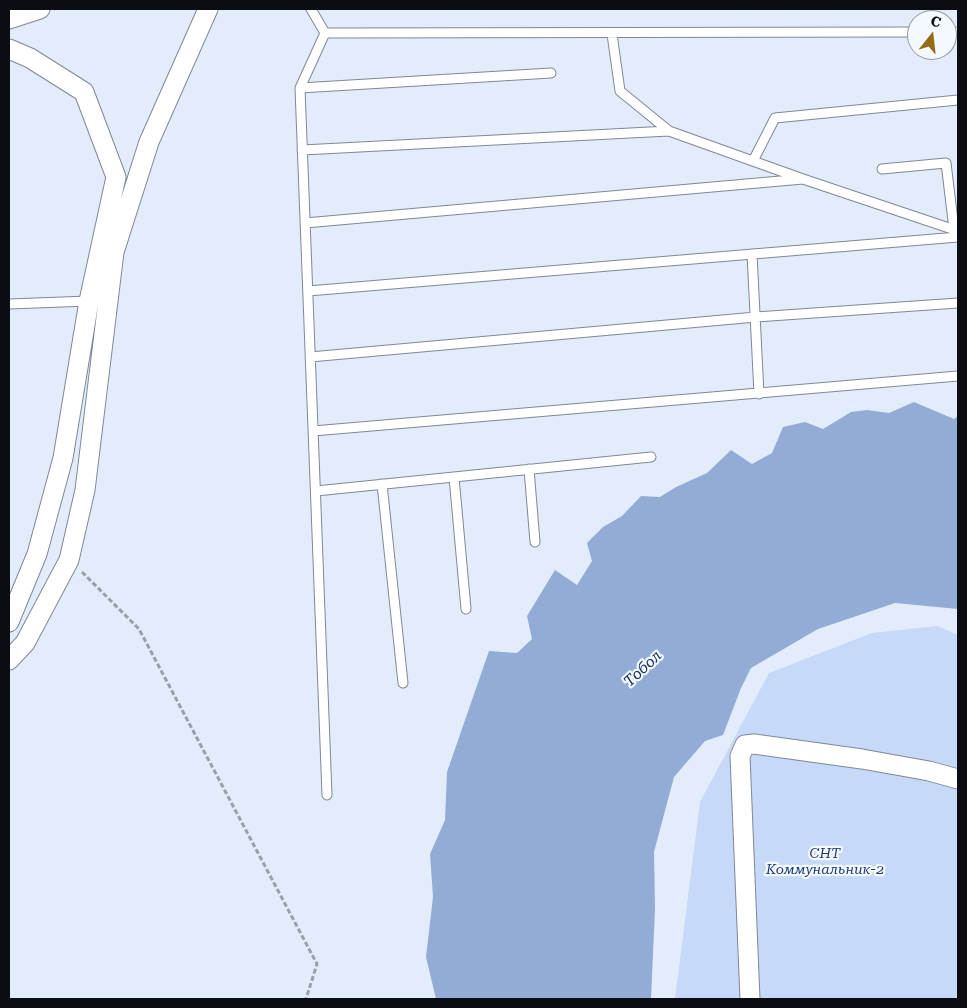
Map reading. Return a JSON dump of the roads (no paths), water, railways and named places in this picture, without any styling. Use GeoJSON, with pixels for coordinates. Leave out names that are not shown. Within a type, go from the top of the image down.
{"type":"FeatureCollection","features":[{"type":"Feature","properties":{"kind":"street"},"geometry":{"type":"LineString","coordinates":[[9,19],[40,9]]}},
{"type":"Feature","properties":{"kind":"street"},"geometry":{"type":"LineString","coordinates":[[9,660],[25,643],[69,560],[85,490],[114,252],[149,142],[208,9]]}},
{"type":"Feature","properties":{"kind":"street"},"geometry":{"type":"LineString","coordinates":[[9,49],[30,58],[84,92],[116,177],[89,302],[63,458],[37,554],[9,622]]}},
{"type":"Feature","properties":{"kind":"street"},"geometry":{"type":"LineString","coordinates":[[750,999],[740,756],[745,745],[754,744],[862,759],[929,770],[958,779]]}},
{"type":"Feature","properties":{"kind":"lane"},"geometry":{"type":"LineString","coordinates":[[311,9],[325,33]]}},
{"type":"Feature","properties":{"kind":"lane"},"geometry":{"type":"LineString","coordinates":[[325,33],[907,32]]}},
{"type":"Feature","properties":{"kind":"lane"},"geometry":{"type":"LineString","coordinates":[[325,33],[300,88],[327,795]]}},
{"type":"Feature","properties":{"kind":"lane"},"geometry":{"type":"LineString","coordinates":[[612,34],[620,92],[669,131],[957,232]]}},
{"type":"Feature","properties":{"kind":"lane"},"geometry":{"type":"LineString","coordinates":[[300,88],[551,73]]}},
{"type":"Feature","properties":{"kind":"lane"},"geometry":{"type":"LineString","coordinates":[[753,162],[775,118],[958,100]]}},
{"type":"Feature","properties":{"kind":"lane"},"geometry":{"type":"LineString","coordinates":[[302,150],[669,131]]}},
{"type":"Feature","properties":{"kind":"lane"},"geometry":{"type":"LineString","coordinates":[[882,169],[946,163],[957,232]]}},
{"type":"Feature","properties":{"kind":"lane"},"geometry":{"type":"LineString","coordinates":[[305,223],[803,179]]}},
{"type":"Feature","properties":{"kind":"lane"},"geometry":{"type":"LineString","coordinates":[[308,291],[752,254],[957,232]]}},
{"type":"Feature","properties":{"kind":"lane"},"geometry":{"type":"LineString","coordinates":[[752,254],[759,394]]}},
{"type":"Feature","properties":{"kind":"lane"},"geometry":{"type":"LineString","coordinates":[[9,304],[89,302]]}},
{"type":"Feature","properties":{"kind":"lane"},"geometry":{"type":"LineString","coordinates":[[310,357],[756,317],[958,303]]}},
{"type":"Feature","properties":{"kind":"lane"},"geometry":{"type":"LineString","coordinates":[[313,431],[958,376]]}},
{"type":"Feature","properties":{"kind":"lane"},"geometry":{"type":"LineString","coordinates":[[316,491],[651,457]]}},
{"type":"Feature","properties":{"kind":"lane"},"geometry":{"type":"LineString","coordinates":[[529,469],[535,542]]}},
{"type":"Feature","properties":{"kind":"lane"},"geometry":{"type":"LineString","coordinates":[[454,477],[466,609]]}},
{"type":"Feature","properties":{"kind":"lane"},"geometry":{"type":"LineString","coordinates":[[382,484],[403,684]]}},
{"type":"Feature","properties":{"kind":"water","name":"Тобол"},"geometry":{"type":"Polygon","coordinates":[[[914,402],[954,419],[958,416],[958,609],[895,603],[818,629],[751,668],[741,688],[723,735],[705,741],[674,777],[654,852],[655,909],[651,999],[436,999],[426,957],[433,897],[430,854],[445,820],[447,772],[489,651],[517,653],[532,639],[527,616],[555,570],[577,585],[592,561],[587,543],[603,527],[622,516],[641,496],[660,497],[676,487],[707,473],[731,450],[752,464],[772,453],[783,427],[805,422],[823,429],[851,412],[867,410],[889,413],[914,402]]]}},
{"type":"Feature","properties":{"kind":"park label","name":"СНТ Коммунальник-2"},"geometry":{"type":"Point","coordinates":[825,862]}}]}
